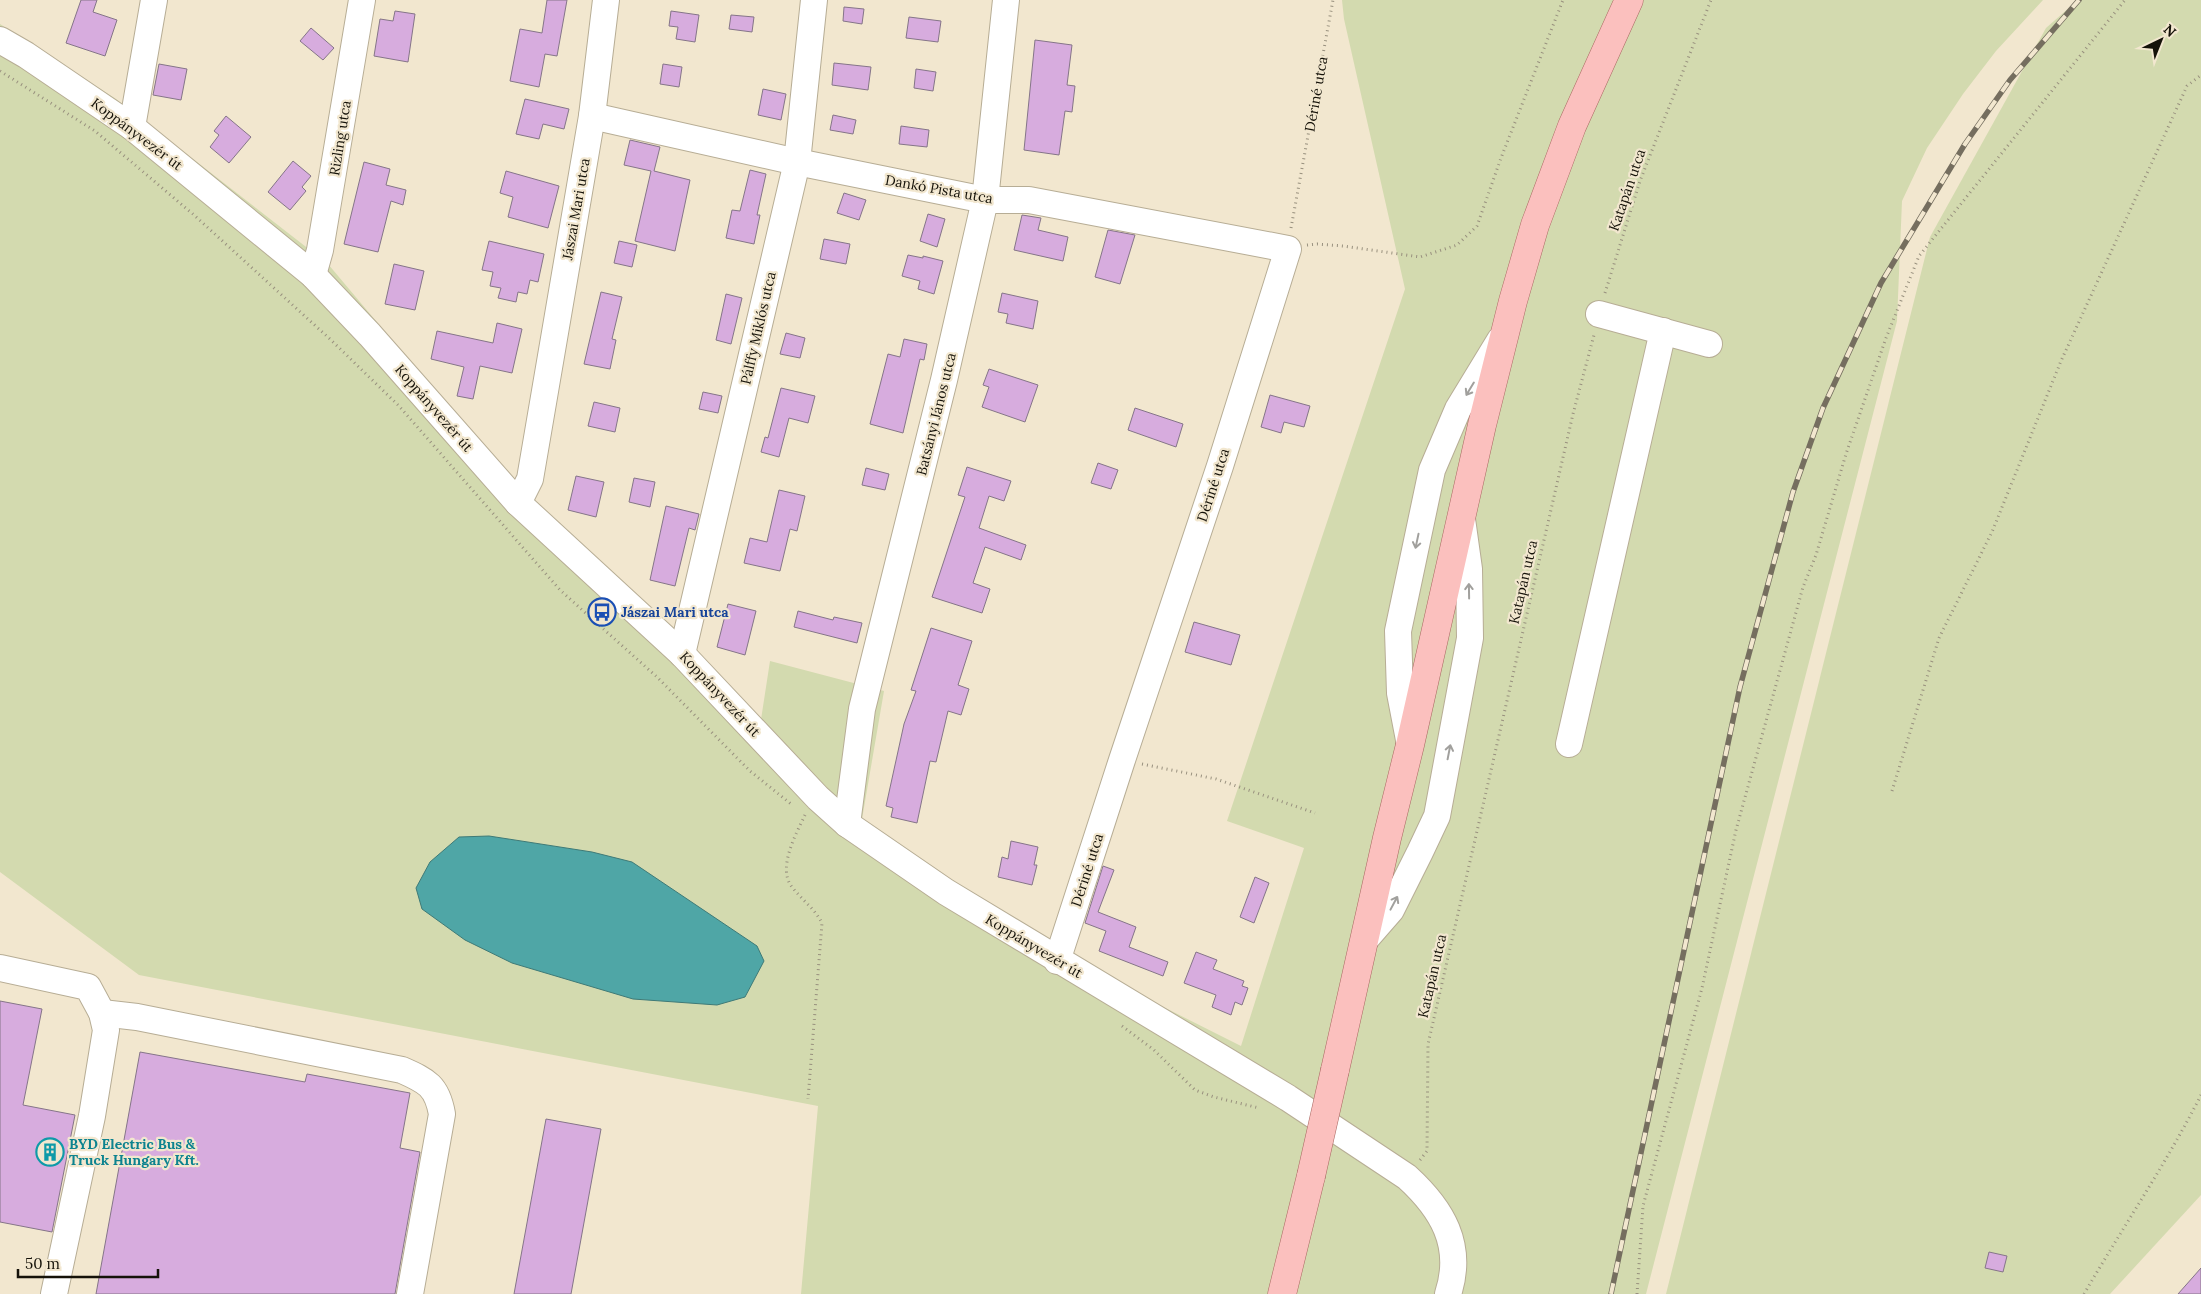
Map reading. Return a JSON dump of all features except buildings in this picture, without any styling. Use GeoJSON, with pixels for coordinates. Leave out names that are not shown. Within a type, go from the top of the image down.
{"type":"FeatureCollection","features":[{"type":"Feature","properties":{"kind":"main road"},"geometry":{"type":"LineString","coordinates":[[1282,1294],[1311,1176],[1386,838],[1410,745],[1504,332],[1536,225],[1569,135],[1608,42],[1629,0]]}},
{"type":"Feature","properties":{"kind":"street"},"geometry":{"type":"LineString","coordinates":[[132,127],[154,0]]}},
{"type":"Feature","properties":{"kind":"street","name":"Rizling utca"},"geometry":{"type":"LineString","coordinates":[[313,275],[320,250],[362,0]]}},
{"type":"Feature","properties":{"kind":"street","name":"Jászai Mari utca"},"geometry":{"type":"LineString","coordinates":[[518,503],[530,479],[592,116],[606,0]]}},
{"type":"Feature","properties":{"kind":"street","name":"Pálffy Miklós utca"},"geometry":{"type":"LineString","coordinates":[[682,654],[797,162],[814,0]]}},
{"type":"Feature","properties":{"kind":"street","name":"Batsányi János utca"},"geometry":{"type":"LineString","coordinates":[[847,824],[862,709],[944,380],[985,200],[1006,0]]}},
{"type":"Feature","properties":{"kind":"street","name":"Koppányvezér út"},"geometry":{"type":"LineString","coordinates":[[0,40],[26,55],[132,127],[313,275],[370,335],[518,503],[682,654],[818,798],[847,824],[946,892],[1288,1098],[1407,1177],[1424,1193],[1439,1213],[1448,1233],[1453,1252],[1453,1273],[1448,1294]]}},
{"type":"Feature","properties":{"kind":"street","name":"Dankó Pista utca"},"geometry":{"type":"LineString","coordinates":[[592,116],[797,162],[985,200],[1029,200],[1288,249]]}},
{"type":"Feature","properties":{"kind":"street","name":"Dériné utca"},"geometry":{"type":"LineString","coordinates":[[1058,961],[1122,760],[1220,466],[1288,249]]}},
{"type":"Feature","properties":{"kind":"street"},"geometry":{"type":"LineString","coordinates":[[1599,314],[1709,344]]}},
{"type":"Feature","properties":{"kind":"street"},"geometry":{"type":"LineString","coordinates":[[1569,744],[1663,331]]}},
{"type":"Feature","properties":{"kind":"street"},"geometry":{"type":"LineString","coordinates":[[1410,745],[1400,694],[1398,631],[1432,470],[1458,409],[1504,332]]}},
{"type":"Feature","properties":{"kind":"street"},"geometry":{"type":"LineString","coordinates":[[1364,941],[1391,910],[1436,816],[1470,638],[1469,569],[1462,517]]}},
{"type":"Feature","properties":{"kind":"street"},"geometry":{"type":"LineString","coordinates":[[0,968],[88,987],[102,1013],[106,1030],[92,1116],[54,1294]]}},
{"type":"Feature","properties":{"kind":"street"},"geometry":{"type":"LineString","coordinates":[[102,1013],[136,1017],[402,1070],[427,1081],[439,1097],[442,1114],[410,1294]]}},
{"type":"Feature","properties":{"kind":"path","name":"Dériné utca"},"geometry":{"type":"LineString","coordinates":[[1288,249],[1333,0]]}},
{"type":"Feature","properties":{"kind":"path"},"geometry":{"type":"LineString","coordinates":[[1288,249],[1317,244],[1420,256],[1457,245],[1477,226],[1501,158],[1563,0]]}},
{"type":"Feature","properties":{"kind":"path","name":"Katapán utca"},"geometry":{"type":"LineString","coordinates":[[1407,1177],[1427,1150],[1428,1044],[1573,414],[1599,314],[1640,181],[1711,0]]}},
{"type":"Feature","properties":{"kind":"path"},"geometry":{"type":"LineString","coordinates":[[1637,1294],[1643,1206],[1702,988],[1736,830],[1803,587],[1816,555],[1846,454],[1886,338],[1919,256],[2125,0]]}},
{"type":"Feature","properties":{"kind":"path"},"geometry":{"type":"LineString","coordinates":[[1892,791],[1939,638],[1992,532],[2061,360],[2187,86],[2201,75]]}},
{"type":"Feature","properties":{"kind":"path"},"geometry":{"type":"LineString","coordinates":[[1122,760],[1216,779],[1315,814]]}},
{"type":"Feature","properties":{"kind":"path"},"geometry":{"type":"LineString","coordinates":[[808,1099],[822,923],[817,914],[788,881],[787,870],[792,844],[805,815],[818,798]]}},
{"type":"Feature","properties":{"kind":"path"},"geometry":{"type":"LineString","coordinates":[[2084,1294],[2119,1235],[2152,1185],[2201,1095]]}},
{"type":"Feature","properties":{"kind":"green space"},"geometry":{"type":"Polygon","coordinates":[[[1342,0],[2043,0],[1996,51],[1963,94],[1927,148],[1902,201],[1897,321],[1646,1294],[801,1294],[818,1106],[139,975],[0,872],[0,24],[116,99],[328,264],[508,478],[760,726],[770,661],[884,691],[862,819],[938,870],[937,880],[1038,944],[1241,1046],[1304,848],[1227,821],[1405,289],[1344,19],[1342,0]]]}},
{"type":"Feature","properties":{"kind":"green space"},"geometry":{"type":"Polygon","coordinates":[[[2078,0],[2201,0],[2201,1195],[2110,1294],[1666,1294],[1930,237],[2046,28],[2078,0]]]}},
{"type":"Feature","properties":{"kind":"water"},"geometry":{"type":"Polygon","coordinates":[[[489,836],[592,852],[632,862],[757,946],[764,961],[745,997],[717,1005],[633,999],[512,963],[465,940],[422,909],[416,888],[430,862],[459,837],[489,836]]]}},
{"type":"Feature","properties":{"kind":"railway"},"geometry":{"type":"LineString","coordinates":[[1611,1294],[1740,687],[1793,492],[1823,408],[1881,283],[1965,144],[2010,80],[2079,0]]}},
{"type":"Feature","properties":{"kind":"place","name":"Jászai Mari utca"},"geometry":{"type":"Point","coordinates":[602,612]}},
{"type":"Feature","properties":{"kind":"place","name":"BYD Electric Bus & Truck Hungary Kft."},"geometry":{"type":"Point","coordinates":[50,1152]}}]}
